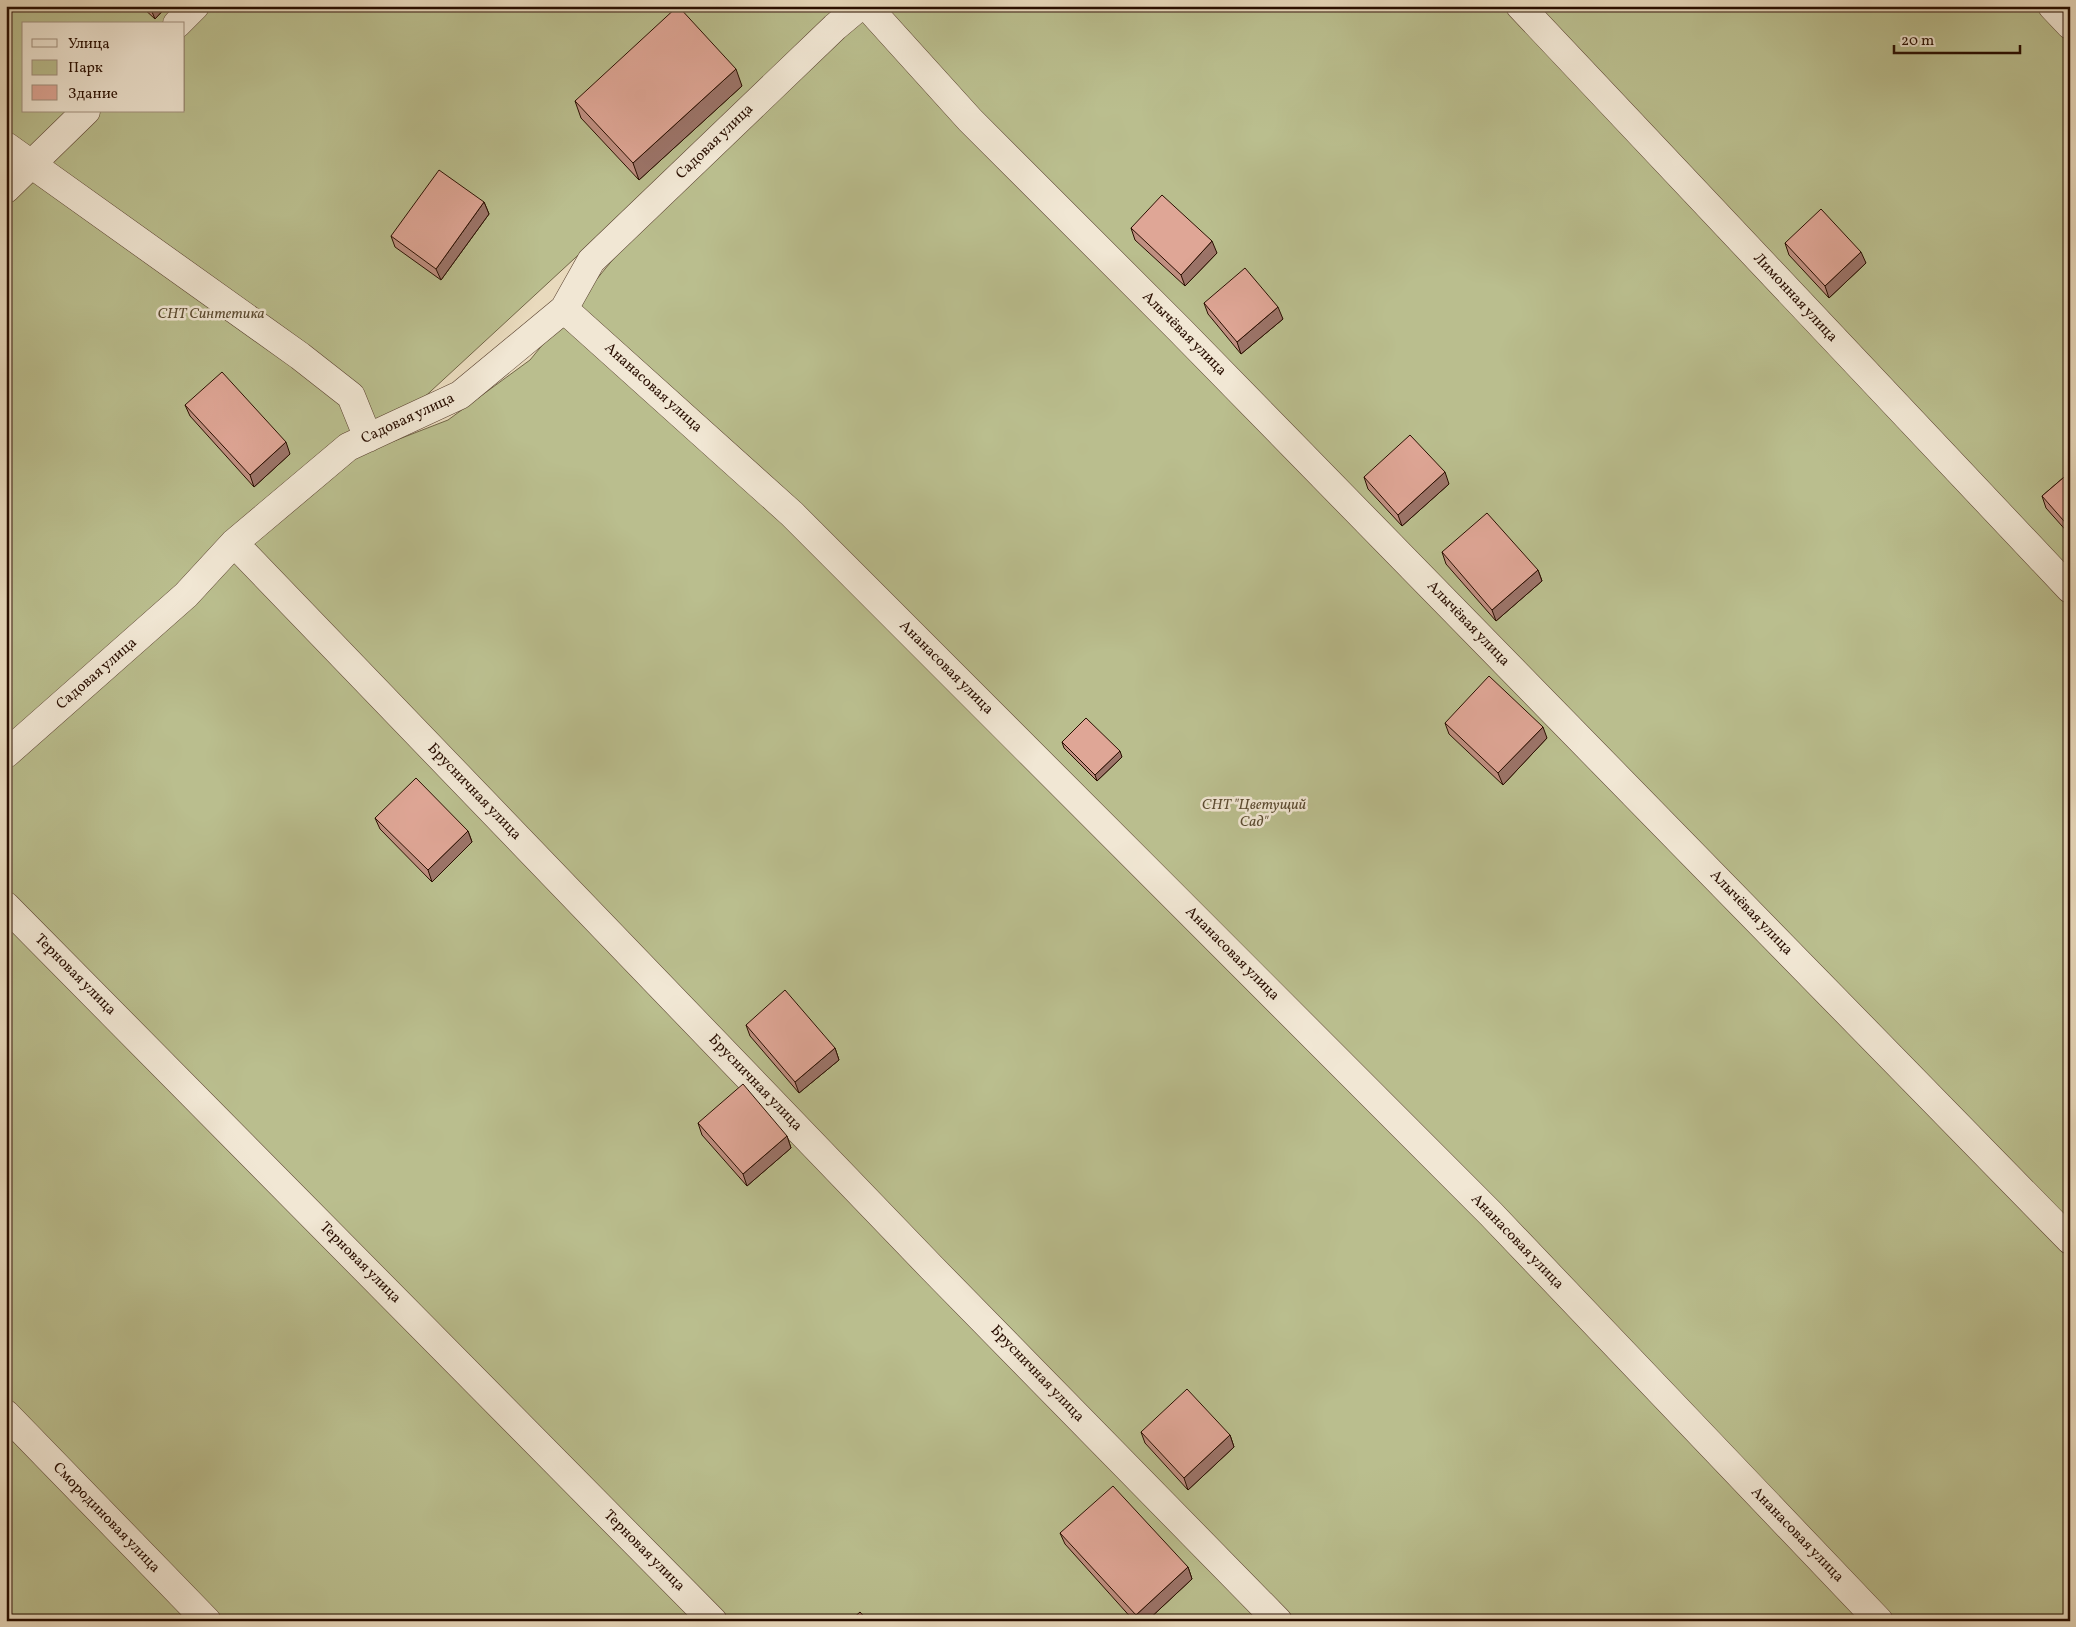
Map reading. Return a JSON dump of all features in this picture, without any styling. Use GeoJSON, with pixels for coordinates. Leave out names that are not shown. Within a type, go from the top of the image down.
{"type":"FeatureCollection","features":[{"type":"Feature","properties":{"kind":"street"},"geometry":{"type":"LineString","coordinates":[[179,22],[195,6]]}},
{"type":"Feature","properties":{"kind":"street","name":"Садовая улица"},"geometry":{"type":"LineString","coordinates":[[6,754],[186,595],[234,543],[348,447],[460,395],[564,309],[591,261],[835,27],[860,6]]}},
{"type":"Feature","properties":{"kind":"street","name":"Алычёвая улица"},"geometry":{"type":"LineString","coordinates":[[867,6],[970,120],[1200,350],[2070,1240]]}},
{"type":"Feature","properties":{"kind":"street","name":"Лимонная улица"},"geometry":{"type":"LineString","coordinates":[[1520,6],[2070,589]]}},
{"type":"Feature","properties":{"kind":"street"},"geometry":{"type":"LineString","coordinates":[[2052,6],[2070,25]]}},
{"type":"Feature","properties":{"kind":"street"},"geometry":{"type":"LineString","coordinates":[[6,189],[85,112]]}},
{"type":"Feature","properties":{"kind":"street"},"geometry":{"type":"LineString","coordinates":[[6,146],[300,356],[351,396],[368,438]]}},
{"type":"Feature","properties":{"kind":"street","name":"Ананасовая улица"},"geometry":{"type":"LineString","coordinates":[[564,309],[792,514],[1491,1214],[1879,1621]]}},
{"type":"Feature","properties":{"kind":"street","name":"Брусничная улица"},"geometry":{"type":"LineString","coordinates":[[234,543],[939,1275],[1278,1621]]}},
{"type":"Feature","properties":{"kind":"street","name":"Терновая улица"},"geometry":{"type":"LineString","coordinates":[[6,906],[713,1621]]}},
{"type":"Feature","properties":{"kind":"street","name":"Смородиновая улица"},"geometry":{"type":"LineString","coordinates":[[6,1414],[207,1621]]}},
{"type":"Feature","properties":{"kind":"green space","name":"СНТ \"Цветущий Сад\""},"geometry":{"type":"Polygon","coordinates":[[[6,6],[848,6],[379,439],[394,441],[448,420],[530,360],[624,246],[872,6],[2070,6],[2070,1621],[6,1621],[6,6]]]}},
{"type":"Feature","properties":{"kind":"building"},"geometry":{"type":"Polygon","coordinates":[[[678,6],[736,69],[633,163],[575,101],[678,6]]]}},
{"type":"Feature","properties":{"kind":"building"},"geometry":{"type":"Polygon","coordinates":[[[439,170],[484,202],[436,269],[391,236],[439,170]]]}},
{"type":"Feature","properties":{"kind":"building"},"geometry":{"type":"Polygon","coordinates":[[[1162,195],[1212,241],[1181,275],[1131,228],[1162,195]]]}},
{"type":"Feature","properties":{"kind":"building"},"geometry":{"type":"Polygon","coordinates":[[[1821,209],[1861,252],[1825,286],[1785,243],[1821,209]]]}},
{"type":"Feature","properties":{"kind":"building"},"geometry":{"type":"Polygon","coordinates":[[[1245,268],[1278,307],[1237,342],[1204,303],[1245,268]]]}},
{"type":"Feature","properties":{"kind":"building"},"geometry":{"type":"Polygon","coordinates":[[[222,372],[286,442],[250,475],[185,405],[222,372]]]}},
{"type":"Feature","properties":{"kind":"building"},"geometry":{"type":"Polygon","coordinates":[[[1410,435],[1445,472],[1398,515],[1364,477],[1410,435]]]}},
{"type":"Feature","properties":{"kind":"building"},"geometry":{"type":"Polygon","coordinates":[[[2070,472],[2070,528],[2042,496],[2070,472]]]}},
{"type":"Feature","properties":{"kind":"building"},"geometry":{"type":"Polygon","coordinates":[[[1487,513],[1538,570],[1492,610],[1442,552],[1487,513]]]}},
{"type":"Feature","properties":{"kind":"building"},"geometry":{"type":"Polygon","coordinates":[[[1489,676],[1543,727],[1498,773],[1445,723],[1489,676]]]}},
{"type":"Feature","properties":{"kind":"building"},"geometry":{"type":"Polygon","coordinates":[[[1086,718],[1120,751],[1095,775],[1062,742],[1086,718]]]}},
{"type":"Feature","properties":{"kind":"building"},"geometry":{"type":"Polygon","coordinates":[[[416,778],[468,831],[428,870],[375,818],[416,778]]]}},
{"type":"Feature","properties":{"kind":"building"},"geometry":{"type":"Polygon","coordinates":[[[785,990],[835,1048],[795,1082],[746,1025],[785,990]]]}},
{"type":"Feature","properties":{"kind":"building"},"geometry":{"type":"Polygon","coordinates":[[[743,1084],[787,1136],[743,1174],[698,1123],[743,1084]]]}},
{"type":"Feature","properties":{"kind":"building"},"geometry":{"type":"Polygon","coordinates":[[[1187,1389],[1230,1435],[1184,1478],[1141,1432],[1187,1389]]]}},
{"type":"Feature","properties":{"kind":"building"},"geometry":{"type":"Polygon","coordinates":[[[1113,1486],[1188,1567],[1136,1615],[1060,1533],[1113,1486]]]}},
{"type":"Feature","properties":{"kind":"building"},"geometry":{"type":"Polygon","coordinates":[[[860,1612],[868,1621],[850,1621],[860,1612]]]}},
{"type":"Feature","properties":{"kind":"park label","name":"СНТ Синтетика"},"geometry":{"type":"Point","coordinates":[211,314]}}]}
